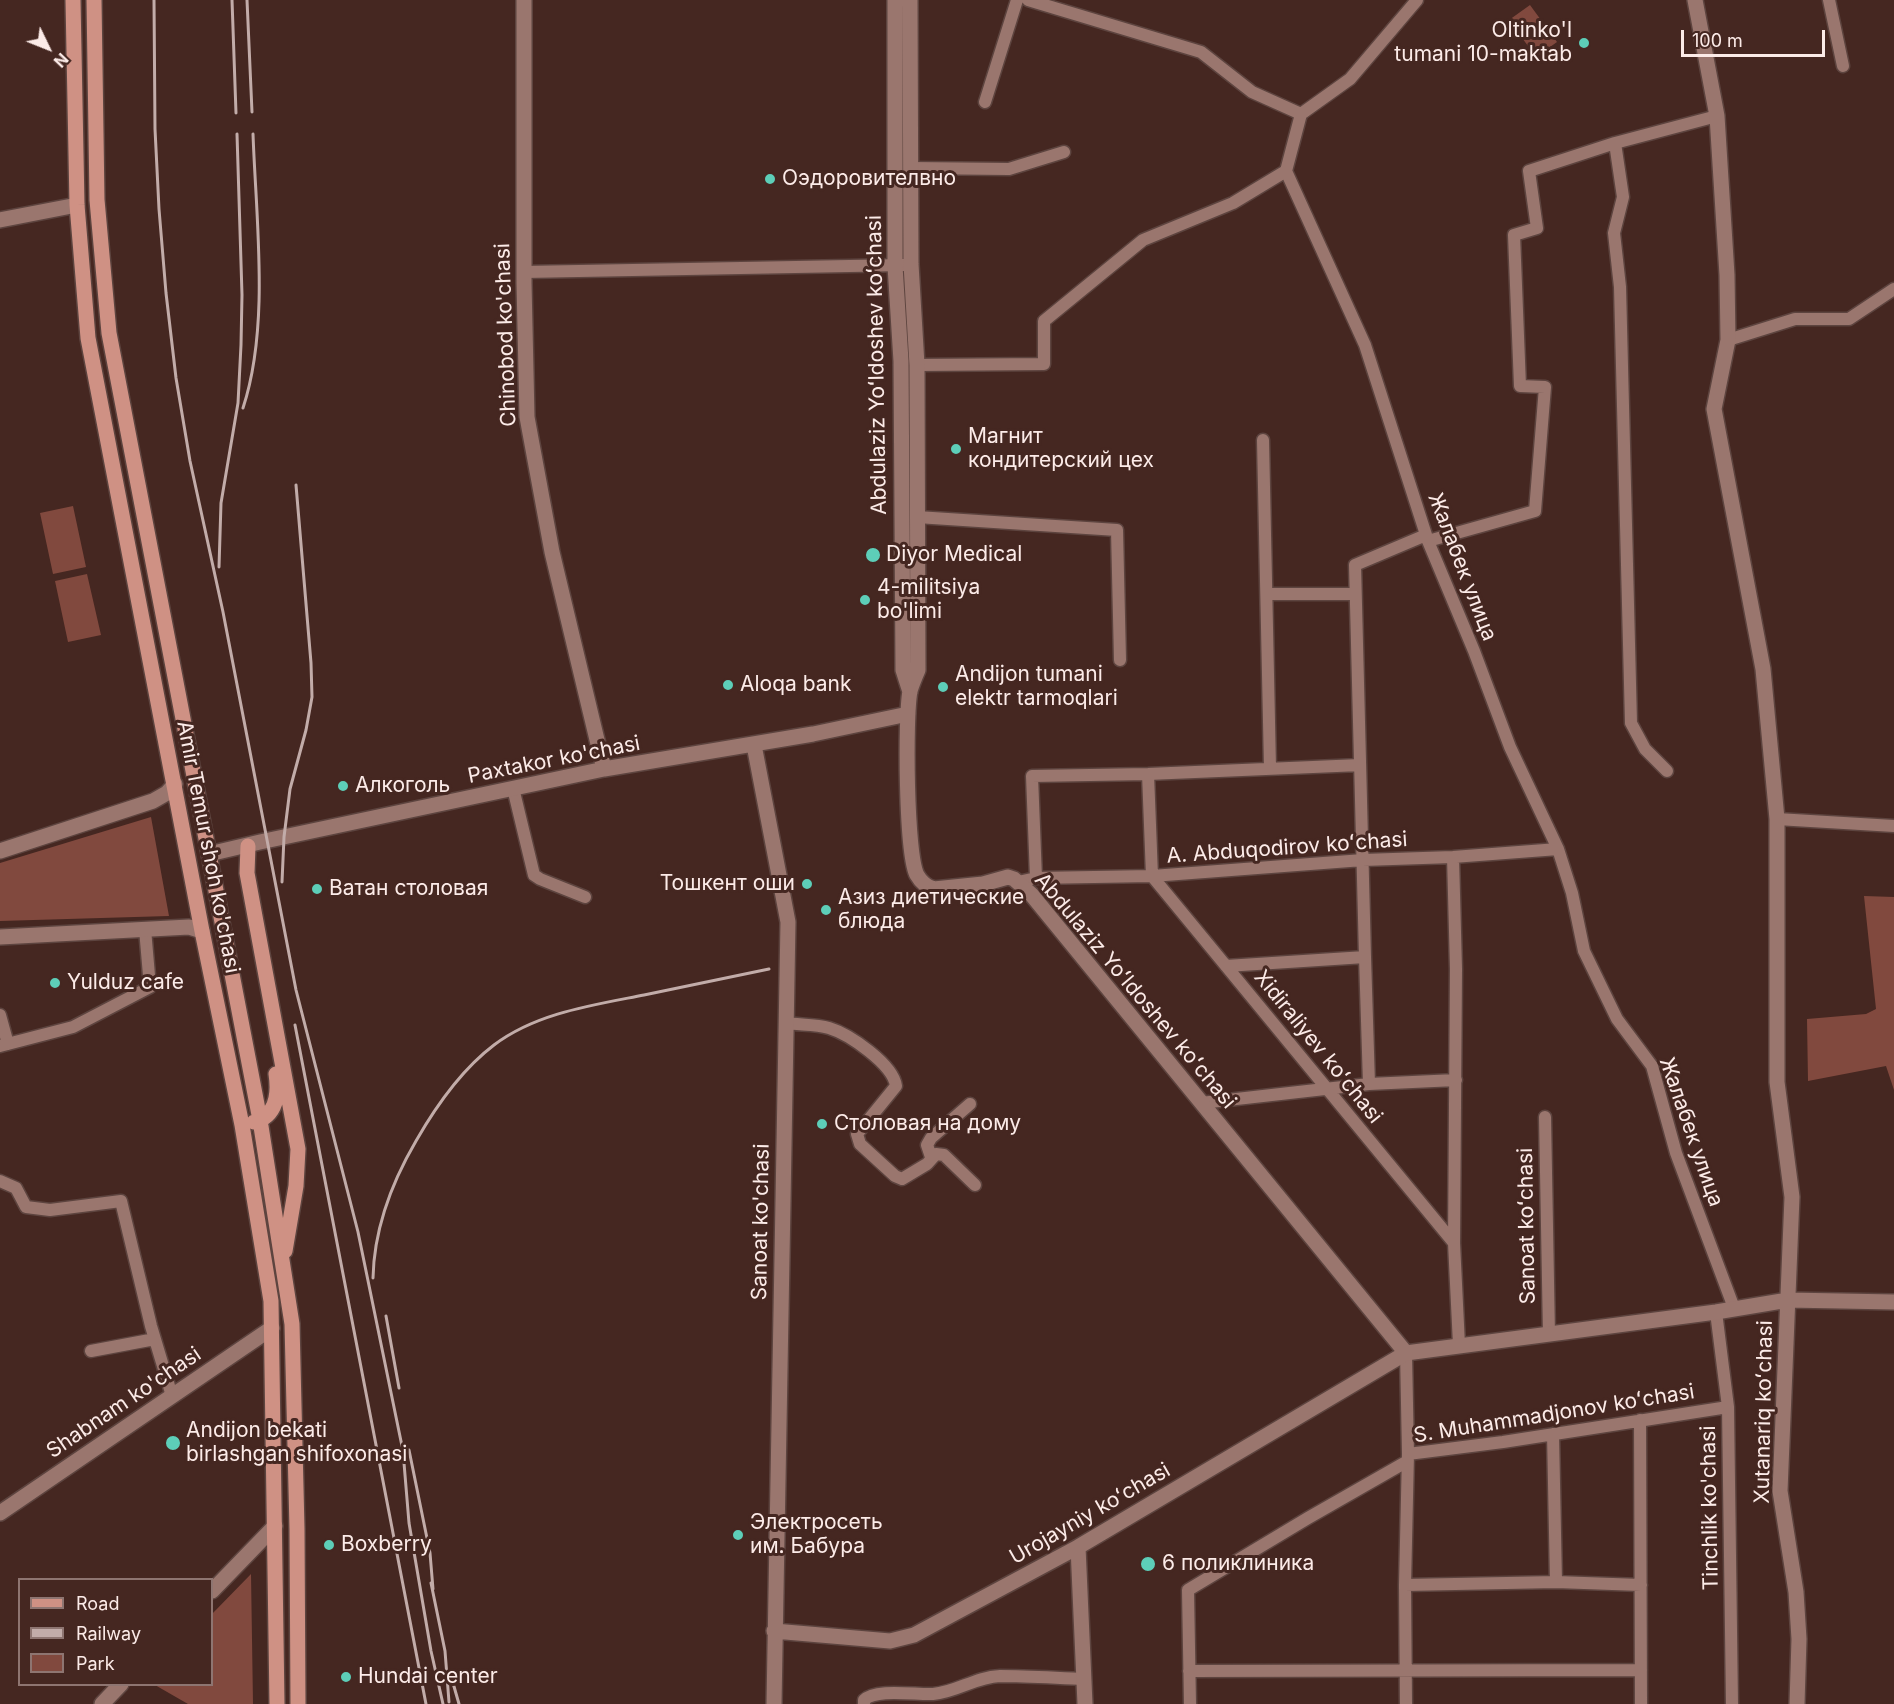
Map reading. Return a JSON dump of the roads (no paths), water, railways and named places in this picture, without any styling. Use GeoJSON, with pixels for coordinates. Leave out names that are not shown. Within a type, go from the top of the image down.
{"type":"FeatureCollection","features":[{"type":"Feature","properties":{"kind":"main road","name":"Amir Temur shoh ko'chasi"},"geometry":{"type":"LineString","coordinates":[[73,0],[77,205],[88,338],[202,931],[242,1125],[272,1301],[277,1704]]}},
{"type":"Feature","properties":{"kind":"main road","name":"Amir Temur shoh ko'chasi"},"geometry":{"type":"LineString","coordinates":[[94,0],[97,200],[109,333],[260,1120],[292,1324],[298,1704]]}},
{"type":"Feature","properties":{"kind":"main road","name":"Chinobod ko'chasi"},"geometry":{"type":"LineString","coordinates":[[524,0],[524,272],[528,423],[552,552],[604,769]]}},
{"type":"Feature","properties":{"kind":"main road","name":"Abdulaziz Yoʻldoshev koʻchasi"},"geometry":{"type":"LineString","coordinates":[[895,0],[895,266],[909,489],[917,517],[918,670],[910,692],[908,714],[908,811],[914,869],[920,880],[927,887],[934,889],[983,884],[1008,877],[1018,882],[1031,894],[1406,1353]]}},
{"type":"Feature","properties":{"kind":"main road","name":"Abdulaziz Yoʻldoshev koʻchasi"},"geometry":{"type":"LineString","coordinates":[[910,0],[911,264],[917,365],[909,489],[903,670],[910,692]]}},
{"type":"Feature","properties":{"kind":"main road","name":"Xutanariq koʻchasi"},"geometry":{"type":"LineString","coordinates":[[1695,0],[1717,116],[1727,275],[1728,340],[1714,409],[1763,669],[1777,819],[1777,1082],[1792,1197],[1780,1491],[1796,1592],[1799,1639],[1797,1704]]}},
{"type":"Feature","properties":{"kind":"main road"},"geometry":{"type":"LineString","coordinates":[[75,95],[95,95]]}},
{"type":"Feature","properties":{"kind":"main road"},"geometry":{"type":"LineString","coordinates":[[0,220],[77,205]]}},
{"type":"Feature","properties":{"kind":"main road","name":"Paxtakor ko'chasi"},"geometry":{"type":"LineString","coordinates":[[209,854],[604,769],[754,745],[908,714]]}},
{"type":"Feature","properties":{"kind":"main road","name":"Sanoat ko'chasi"},"geometry":{"type":"LineString","coordinates":[[754,745],[788,922],[774,1704]]}},
{"type":"Feature","properties":{"kind":"main road"},"geometry":{"type":"LineString","coordinates":[[0,851],[153,801],[167,793],[175,784]]}},
{"type":"Feature","properties":{"kind":"main road"},"geometry":{"type":"LineString","coordinates":[[242,1125],[260,1120],[272,1111],[278,1087],[238,867],[240,858],[248,846]]}},
{"type":"Feature","properties":{"kind":"main road"},"geometry":{"type":"LineString","coordinates":[[248,846],[247,873],[298,1149],[296,1186],[283,1260]]}},
{"type":"Feature","properties":{"kind":"main road"},"geometry":{"type":"LineString","coordinates":[[0,937],[189,927],[202,931]]}},
{"type":"Feature","properties":{"kind":"main road"},"geometry":{"type":"LineString","coordinates":[[1406,1353],[1716,1312],[1788,1300],[1894,1302]]}},
{"type":"Feature","properties":{"kind":"main road","name":"Shabnam ko'chasi"},"geometry":{"type":"LineString","coordinates":[[0,1513],[272,1328]]}},
{"type":"Feature","properties":{"kind":"main road","name":"Urоjayniy koʻchasi"},"geometry":{"type":"LineString","coordinates":[[774,1630],[890,1641],[914,1635],[1078,1547],[1406,1353]]}},
{"type":"Feature","properties":{"kind":"main road"},"geometry":{"type":"LineString","coordinates":[[213,1590],[275,1526]]}},
{"type":"Feature","properties":{"kind":"main road"},"geometry":{"type":"LineString","coordinates":[[1078,1547],[1085,1704]]}},
{"type":"Feature","properties":{"kind":"main road"},"geometry":{"type":"LineString","coordinates":[[102,1704],[119,1686]]}},
{"type":"Feature","properties":{"kind":"street"},"geometry":{"type":"LineString","coordinates":[[985,102],[1017,0]]}},
{"type":"Feature","properties":{"kind":"street"},"geometry":{"type":"LineString","coordinates":[[1028,0],[1200,52],[1252,92],[1301,114]]}},
{"type":"Feature","properties":{"kind":"street"},"geometry":{"type":"LineString","coordinates":[[917,365],[1044,364],[1044,321],[1143,240],[1233,203],[1286,171],[1301,114],[1350,79],[1417,0]]}},
{"type":"Feature","properties":{"kind":"street"},"geometry":{"type":"LineString","coordinates":[[1829,0],[1843,66]]}},
{"type":"Feature","properties":{"kind":"street"},"geometry":{"type":"LineString","coordinates":[[1369,1084],[1355,565],[1427,538],[1535,511],[1545,387],[1520,386],[1514,235],[1537,228],[1529,171],[1717,116]]}},
{"type":"Feature","properties":{"kind":"street"},"geometry":{"type":"LineString","coordinates":[[1615,144],[1623,197],[1614,233],[1620,287],[1631,723],[1645,749],[1667,771]]}},
{"type":"Feature","properties":{"kind":"street"},"geometry":{"type":"LineString","coordinates":[[910,168],[1009,169],[1064,152]]}},
{"type":"Feature","properties":{"kind":"street","name":"Жалабек улица"},"geometry":{"type":"LineString","coordinates":[[1286,171],[1365,345],[1427,538],[1474,651],[1510,747],[1558,849],[1572,893],[1584,951],[1617,1019],[1652,1066],[1676,1153],[1734,1308]]}},
{"type":"Feature","properties":{"kind":"street"},"geometry":{"type":"LineString","coordinates":[[524,272],[911,264]]}},
{"type":"Feature","properties":{"kind":"street"},"geometry":{"type":"LineString","coordinates":[[1728,340],[1795,319],[1849,319],[1894,289]]}},
{"type":"Feature","properties":{"kind":"street"},"geometry":{"type":"LineString","coordinates":[[1263,440],[1270,768]]}},
{"type":"Feature","properties":{"kind":"street"},"geometry":{"type":"LineString","coordinates":[[917,517],[1117,530],[1120,660]]}},
{"type":"Feature","properties":{"kind":"street"},"geometry":{"type":"LineString","coordinates":[[1267,594],[1355,594]]}},
{"type":"Feature","properties":{"kind":"street"},"geometry":{"type":"LineString","coordinates":[[1036,878],[1032,776],[1148,774],[1360,765]]}},
{"type":"Feature","properties":{"kind":"street"},"geometry":{"type":"LineString","coordinates":[[1148,774],[1152,876]]}},
{"type":"Feature","properties":{"kind":"street"},"geometry":{"type":"LineString","coordinates":[[513,788],[534,874],[540,879],[585,897]]}},
{"type":"Feature","properties":{"kind":"street"},"geometry":{"type":"LineString","coordinates":[[1777,819],[1894,826]]}},
{"type":"Feature","properties":{"kind":"street","name":"A. Abduqodirov koʻchasi"},"geometry":{"type":"LineString","coordinates":[[1018,882],[1036,878],[1152,876],[1363,860],[1453,857],[1558,849]]}},
{"type":"Feature","properties":{"kind":"street"},"geometry":{"type":"LineString","coordinates":[[1453,857],[1456,969],[1454,1243],[1459,1345]]}},
{"type":"Feature","properties":{"kind":"street","name":"Xidiraliyev koʻchasi"},"geometry":{"type":"LineString","coordinates":[[1152,876],[1454,1243]]}},
{"type":"Feature","properties":{"kind":"street"},"geometry":{"type":"LineString","coordinates":[[0,1015],[4,1045],[73,1027],[150,987],[145,929]]}},
{"type":"Feature","properties":{"kind":"street"},"geometry":{"type":"LineString","coordinates":[[1226,966],[1365,957]]}},
{"type":"Feature","properties":{"kind":"street"},"geometry":{"type":"LineString","coordinates":[[786,1023],[828,1028],[848,1036],[876,1057],[895,1081],[896,1086],[857,1134],[860,1144],[895,1176],[902,1179],[927,1164],[936,1154],[944,1155],[975,1185]]}},
{"type":"Feature","properties":{"kind":"street"},"geometry":{"type":"LineString","coordinates":[[1201,1103],[1369,1084],[1456,1080]]}},
{"type":"Feature","properties":{"kind":"street"},"geometry":{"type":"LineString","coordinates":[[931,1157],[927,1146],[931,1138],[970,1104]]}},
{"type":"Feature","properties":{"kind":"street","name":"Sanoat koʻchasi"},"geometry":{"type":"LineString","coordinates":[[1545,1116],[1549,1335]]}},
{"type":"Feature","properties":{"kind":"street"},"geometry":{"type":"LineString","coordinates":[[0,1181],[16,1188],[26,1207],[50,1210],[121,1201],[155,1339],[172,1396]]}},
{"type":"Feature","properties":{"kind":"street","name":"Tinchlik ko'chasi"},"geometry":{"type":"LineString","coordinates":[[1716,1312],[1728,1407],[1732,1704]]}},
{"type":"Feature","properties":{"kind":"street"},"geometry":{"type":"LineString","coordinates":[[91,1351],[155,1339]]}},
{"type":"Feature","properties":{"kind":"street"},"geometry":{"type":"LineString","coordinates":[[1190,1704],[1189,1589],[1407,1458],[1406,1353]]}},
{"type":"Feature","properties":{"kind":"street","name":"S. Muhammadjonov koʻchasi"},"geometry":{"type":"LineString","coordinates":[[1406,1704],[1407,1458],[1728,1407]]}},
{"type":"Feature","properties":{"kind":"street"},"geometry":{"type":"LineString","coordinates":[[1640,1420],[1641,1704]]}},
{"type":"Feature","properties":{"kind":"street"},"geometry":{"type":"LineString","coordinates":[[1553,1434],[1556,1582]]}},
{"type":"Feature","properties":{"kind":"street"},"geometry":{"type":"LineString","coordinates":[[1405,1585],[1556,1582],[1641,1585]]}},
{"type":"Feature","properties":{"kind":"street"},"geometry":{"type":"LineString","coordinates":[[1189,1671],[1641,1670]]}},
{"type":"Feature","properties":{"kind":"street"},"geometry":{"type":"LineString","coordinates":[[864,1704],[868,1696],[933,1694],[949,1691],[976,1679],[998,1676],[1084,1679]]}},
{"type":"Feature","properties":{"kind":"railway"},"geometry":{"type":"LineString","coordinates":[[154,0],[155,129],[159,209],[176,378],[190,461],[223,612],[296,990],[358,1232],[403,1451],[409,1523],[431,1651],[443,1704]]}},
{"type":"Feature","properties":{"kind":"railway"},"geometry":{"type":"LineString","coordinates":[[232,0],[236,113]]}},
{"type":"Feature","properties":{"kind":"railway"},"geometry":{"type":"LineString","coordinates":[[247,0],[252,112]]}},
{"type":"Feature","properties":{"kind":"railway"},"geometry":{"type":"LineString","coordinates":[[219,567],[221,503],[238,403],[241,345],[242,295],[237,134]]}},
{"type":"Feature","properties":{"kind":"railway"},"geometry":{"type":"LineString","coordinates":[[243,408],[251,376],[259,308],[253,134]]}},
{"type":"Feature","properties":{"kind":"railway"},"geometry":{"type":"LineString","coordinates":[[282,882],[284,837],[290,789],[306,730],[312,697],[296,485]]}},
{"type":"Feature","properties":{"kind":"railway"},"geometry":{"type":"LineString","coordinates":[[373,1278],[381,1224],[392,1190],[407,1157],[450,1089],[494,1045],[528,1025],[566,1012],[769,969]]}},
{"type":"Feature","properties":{"kind":"railway"},"geometry":{"type":"LineString","coordinates":[[295,1025],[426,1704]]}},
{"type":"Feature","properties":{"kind":"railway"},"geometry":{"type":"LineString","coordinates":[[386,1316],[399,1388]]}},
{"type":"Feature","properties":{"kind":"railway"},"geometry":{"type":"LineString","coordinates":[[409,1450],[430,1553],[433,1589]]}},
{"type":"Feature","properties":{"kind":"railway"},"geometry":{"type":"LineString","coordinates":[[431,1583],[445,1651],[449,1702]]}},
{"type":"Feature","properties":{"kind":"railway"},"geometry":{"type":"LineString","coordinates":[[453,1683],[459,1704]]}},
{"type":"Feature","properties":{"kind":"place","name":"Oltinko'l tumani 10-maktab"},"geometry":{"type":"Point","coordinates":[1584,43]}},
{"type":"Feature","properties":{"kind":"place","name":"Оэдоровителвно"},"geometry":{"type":"Point","coordinates":[770,179]}},
{"type":"Feature","properties":{"kind":"place","name":"Магнит кондитерский цех"},"geometry":{"type":"Point","coordinates":[956,449]}},
{"type":"Feature","properties":{"kind":"place","name":"Diyor Medical"},"geometry":{"type":"Point","coordinates":[873,555]}},
{"type":"Feature","properties":{"kind":"place","name":"4-militsiya bo'limi"},"geometry":{"type":"Point","coordinates":[865,600]}},
{"type":"Feature","properties":{"kind":"place","name":"Aloqa bank"},"geometry":{"type":"Point","coordinates":[728,685]}},
{"type":"Feature","properties":{"kind":"place","name":"Andijon tumani elektr tarmoqlari"},"geometry":{"type":"Point","coordinates":[943,687]}},
{"type":"Feature","properties":{"kind":"place","name":"Алкоголь"},"geometry":{"type":"Point","coordinates":[343,786]}},
{"type":"Feature","properties":{"kind":"place","name":"Тошкент оши"},"geometry":{"type":"Point","coordinates":[807,884]}},
{"type":"Feature","properties":{"kind":"place","name":"Ватан столовая"},"geometry":{"type":"Point","coordinates":[317,889]}},
{"type":"Feature","properties":{"kind":"place","name":"Азиз диетические блюда"},"geometry":{"type":"Point","coordinates":[826,910]}},
{"type":"Feature","properties":{"kind":"place","name":"Yulduz cafe"},"geometry":{"type":"Point","coordinates":[55,983]}},
{"type":"Feature","properties":{"kind":"place","name":"Столовая на дому"},"geometry":{"type":"Point","coordinates":[822,1124]}},
{"type":"Feature","properties":{"kind":"place","name":"Аndijon bekati birlashgan shifoxonasi"},"geometry":{"type":"Point","coordinates":[173,1443]}},
{"type":"Feature","properties":{"kind":"place","name":"Электросеть им. Бабура"},"geometry":{"type":"Point","coordinates":[738,1535]}},
{"type":"Feature","properties":{"kind":"place","name":"Boxberry"},"geometry":{"type":"Point","coordinates":[329,1545]}},
{"type":"Feature","properties":{"kind":"place","name":"6 поликлиника"},"geometry":{"type":"Point","coordinates":[1148,1564]}},
{"type":"Feature","properties":{"kind":"place","name":"Hundai center"},"geometry":{"type":"Point","coordinates":[346,1677]}}]}
